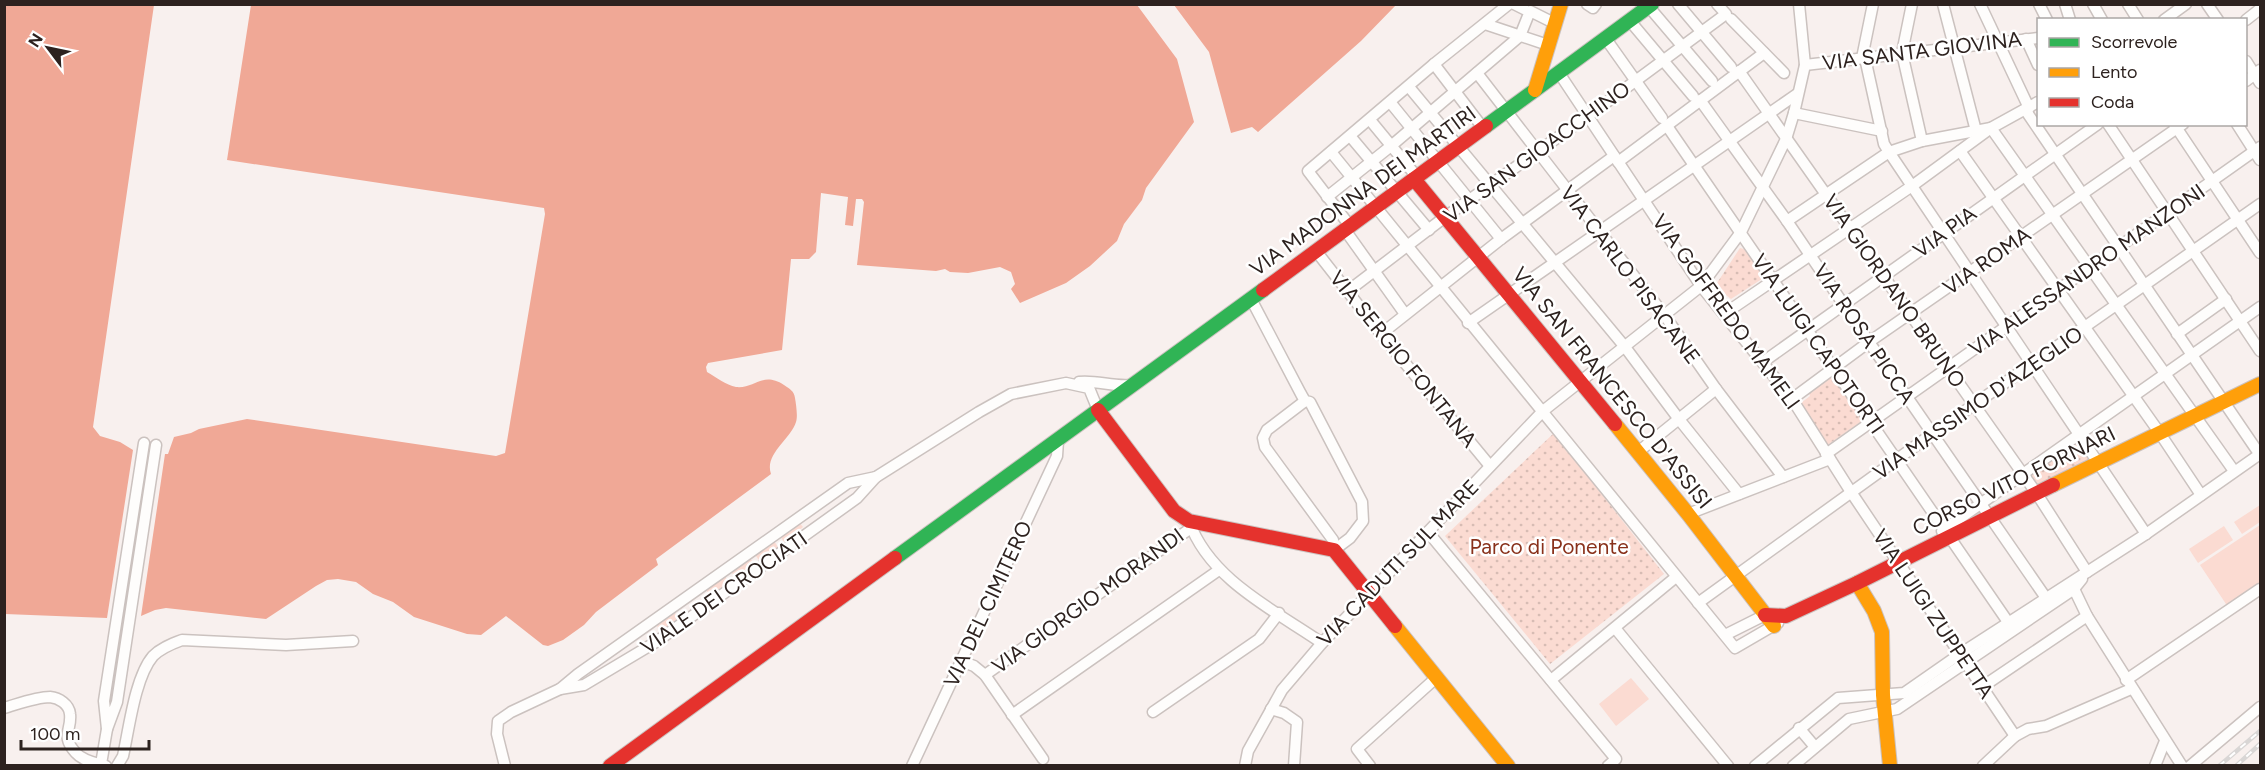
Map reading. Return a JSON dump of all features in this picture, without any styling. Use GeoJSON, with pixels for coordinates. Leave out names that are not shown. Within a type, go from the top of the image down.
{"type":"FeatureCollection","features":[{"type":"Feature","properties":{"kind":"street"},"geometry":{"type":"LineString","coordinates":[[1405,314],[1308,171],[1509,4]]}},
{"type":"Feature","properties":{"kind":"street"},"geometry":{"type":"LineString","coordinates":[[1534,90],[1561,4]]}},
{"type":"Feature","properties":{"kind":"street"},"geometry":{"type":"LineString","coordinates":[[1587,4],[1593,8],[1596,4]]}},
{"type":"Feature","properties":{"kind":"street","name":"VIA GIORDANO BRUNO"},"geometry":{"type":"LineString","coordinates":[[1678,4],[1735,69],[1827,194],[2037,494],[2087,572]]}},
{"type":"Feature","properties":{"kind":"street"},"geometry":{"type":"LineString","coordinates":[[1717,4],[1784,73]]}},
{"type":"Feature","properties":{"kind":"street"},"geometry":{"type":"LineString","coordinates":[[1799,4],[1805,65]]}},
{"type":"Feature","properties":{"kind":"street"},"geometry":{"type":"LineString","coordinates":[[1873,4],[1863,58],[1884,144],[2146,534]]}},
{"type":"Feature","properties":{"kind":"street"},"geometry":{"type":"LineString","coordinates":[[1912,4],[1902,53],[1922,141]]}},
{"type":"Feature","properties":{"kind":"street"},"geometry":{"type":"LineString","coordinates":[[1943,4],[1976,131]]}},
{"type":"Feature","properties":{"kind":"street"},"geometry":{"type":"LineString","coordinates":[[1724,314],[1912,186],[1991,128],[2031,107],[1980,4]]}},
{"type":"Feature","properties":{"kind":"street"},"geometry":{"type":"LineString","coordinates":[[2039,4],[2046,18]]}},
{"type":"Feature","properties":{"kind":"street"},"geometry":{"type":"LineString","coordinates":[[2093,4],[2101,18]]}},
{"type":"Feature","properties":{"kind":"street"},"geometry":{"type":"LineString","coordinates":[[2128,4],[2137,18]]}},
{"type":"Feature","properties":{"kind":"street"},"geometry":{"type":"LineString","coordinates":[[2167,18],[2186,4]]}},
{"type":"Feature","properties":{"kind":"street"},"geometry":{"type":"LineString","coordinates":[[2207,4],[2217,18]]}},
{"type":"Feature","properties":{"kind":"street"},"geometry":{"type":"LineString","coordinates":[[1650,6],[1712,81]]}},
{"type":"Feature","properties":{"kind":"street","name":"VIA MADONNA DEI MARTIRI"},"geometry":{"type":"LineString","coordinates":[[610,765],[1058,441],[1650,6]]}},
{"type":"Feature","properties":{"kind":"street"},"geometry":{"type":"LineString","coordinates":[[1327,197],[1391,146],[1520,36],[1523,8],[1554,23]]}},
{"type":"Feature","properties":{"kind":"street"},"geometry":{"type":"LineString","coordinates":[[2247,19],[2260,9]]}},
{"type":"Feature","properties":{"kind":"street","name":"VIA SAN GIOACCHINO"},"geometry":{"type":"LineString","coordinates":[[1348,291],[1701,32],[1728,16]]}},
{"type":"Feature","properties":{"kind":"street","name":"VIA ROSA PICCA"},"geometry":{"type":"LineString","coordinates":[[1630,21],[1696,98],[1763,186],[2046,598]]}},
{"type":"Feature","properties":{"kind":"street"},"geometry":{"type":"LineString","coordinates":[[1485,24],[1548,45]]}},
{"type":"Feature","properties":{"kind":"street","name":"VIA SANTA GIOVINA"},"geometry":{"type":"LineString","coordinates":[[1805,65],[2037,38]]}},
{"type":"Feature","properties":{"kind":"street","name":"VIA LUIGI CAPOTORTI"},"geometry":{"type":"LineString","coordinates":[[1606,39],[2008,622]]}},
{"type":"Feature","properties":{"kind":"street"},"geometry":{"type":"LineString","coordinates":[[2026,39],[2037,63]]}},
{"type":"Feature","properties":{"kind":"street"},"geometry":{"type":"LineString","coordinates":[[1381,334],[1566,190],[1616,159],[1735,69],[1764,53]]}},
{"type":"Feature","properties":{"kind":"street"},"geometry":{"type":"LineString","coordinates":[[2247,63],[2255,77]]}},
{"type":"Feature","properties":{"kind":"street"},"geometry":{"type":"LineString","coordinates":[[1434,64],[1484,128]]}},
{"type":"Feature","properties":{"kind":"street","name":"VIA CADUTI SUL MARE"},"geometry":{"type":"LineString","coordinates":[[1245,765],[1248,751],[1292,676],[1369,593],[1543,411],[1701,286],[1741,232],[1786,139],[1805,65]]}},
{"type":"Feature","properties":{"kind":"street","name":"VIA CARLO PISACANE"},"geometry":{"type":"LineString","coordinates":[[1477,73],[1665,316],[1716,389],[1783,477]]}},
{"type":"Feature","properties":{"kind":"street","name":"VIA GOFFREDO MAMELI"},"geometry":{"type":"LineString","coordinates":[[1559,73],[1701,286],[1792,399],[1851,492]]}},
{"type":"Feature","properties":{"kind":"street"},"geometry":{"type":"LineString","coordinates":[[1409,87],[1625,347],[1739,494]]}},
{"type":"Feature","properties":{"kind":"street"},"geometry":{"type":"LineString","coordinates":[[1468,323],[1797,94]]}},
{"type":"Feature","properties":{"kind":"street"},"geometry":{"type":"LineString","coordinates":[[1390,102],[1501,239]]}},
{"type":"Feature","properties":{"kind":"street"},"geometry":{"type":"LineString","coordinates":[[1794,113],[1882,131]]}},
{"type":"Feature","properties":{"kind":"street"},"geometry":{"type":"LineString","coordinates":[[1370,120],[1416,178]]}},
{"type":"Feature","properties":{"kind":"street"},"geometry":{"type":"LineString","coordinates":[[1793,765],[1849,718],[1897,708],[2008,622],[2146,534],[2260,455],[2055,155],[2040,126]]}},
{"type":"Feature","properties":{"kind":"street","name":"VIA PIA"},"geometry":{"type":"LineString","coordinates":[[1763,362],[2095,126]]}},
{"type":"Feature","properties":{"kind":"street"},"geometry":{"type":"LineString","coordinates":[[2109,126],[2260,351]]}},
{"type":"Feature","properties":{"kind":"street"},"geometry":{"type":"LineString","coordinates":[[2178,126],[2212,182],[2260,253]]}},
{"type":"Feature","properties":{"kind":"street","name":"VIA ROMA"},"geometry":{"type":"LineString","coordinates":[[1792,399],[1869,342],[1970,274],[2178,126]]}},
{"type":"Feature","properties":{"kind":"street"},"geometry":{"type":"LineString","coordinates":[[2239,126],[2259,153]]}},
{"type":"Feature","properties":{"kind":"street"},"geometry":{"type":"LineString","coordinates":[[1787,220],[1889,152],[1922,141],[1991,128]]}},
{"type":"Feature","properties":{"kind":"street"},"geometry":{"type":"LineString","coordinates":[[1991,128],[2234,471]]}},
{"type":"Feature","properties":{"kind":"street"},"geometry":{"type":"LineString","coordinates":[[1350,136],[1429,230]]}},
{"type":"Feature","properties":{"kind":"street"},"geometry":{"type":"LineString","coordinates":[[1960,151],[2201,495]]}},
{"type":"Feature","properties":{"kind":"street"},"geometry":{"type":"LineString","coordinates":[[1331,152],[1735,648],[1770,621]]}},
{"type":"Feature","properties":{"kind":"street","name":"VIA ALESSANDRO MANZONI"},"geometry":{"type":"LineString","coordinates":[[1688,514],[1828,457],[1906,396],[2007,328],[2212,182],[2259,153]]}},
{"type":"Feature","properties":{"kind":"street","name":"VIA SAN FRANCESCO D'ASSISI"},"geometry":{"type":"LineString","coordinates":[[1416,178],[1445,218],[1736,574],[1770,621]]}},
{"type":"Feature","properties":{"kind":"street","name":"VIA MASSIMO D'AZEGLIO"},"geometry":{"type":"LineString","coordinates":[[1698,603],[1932,434],[2260,204]]}},
{"type":"Feature","properties":{"kind":"street","name":"VIA SERGIO FONTANA"},"geometry":{"type":"LineString","coordinates":[[1316,251],[1490,466]]}},
{"type":"Feature","properties":{"kind":"street"},"geometry":{"type":"LineString","coordinates":[[1251,299],[1305,401],[1310,402],[1362,502],[1363,521],[1350,538],[1334,550]]}},
{"type":"Feature","properties":{"kind":"street"},"geometry":{"type":"LineString","coordinates":[[2177,334],[2226,299]]}},
{"type":"Feature","properties":{"kind":"street"},"geometry":{"type":"LineString","coordinates":[[1948,532],[1981,503],[2022,473],[2260,307]]}},
{"type":"Feature","properties":{"kind":"street"},"geometry":{"type":"LineString","coordinates":[[1089,381],[1105,389],[1110,402]]}},
{"type":"Feature","properties":{"kind":"street","name":"VIALE DEI CROCIATI"},"geometry":{"type":"LineString","coordinates":[[560,689],[584,686],[656,642],[857,498],[876,477],[1011,394],[1066,383],[1089,381],[1118,386],[1133,384]]}},
{"type":"Feature","properties":{"kind":"street"},"geometry":{"type":"LineString","coordinates":[[1066,383],[1089,388],[1098,410],[1174,510],[1190,524],[1205,554],[1219,570],[1249,594],[1322,643]]}},
{"type":"Feature","properties":{"kind":"street","name":"CORSO VITO FORNARI"},"geometry":{"type":"LineString","coordinates":[[1725,635],[1786,616],[1857,583],[1924,548],[1948,532],[1990,517],[2260,384]]}},
{"type":"Feature","properties":{"kind":"street"},"geometry":{"type":"LineString","coordinates":[[1638,452],[1716,389]]}},
{"type":"Feature","properties":{"kind":"street"},"geometry":{"type":"LineString","coordinates":[[1305,401],[1267,430],[1263,438],[1265,447],[1333,540],[1334,550]]}},
{"type":"Feature","properties":{"kind":"street","name":"VIA DEL CIMITERO"},"geometry":{"type":"LineString","coordinates":[[912,765],[1057,456],[1058,441]]}},
{"type":"Feature","properties":{"kind":"street"},"geometry":{"type":"LineString","coordinates":[[4,708],[48,697],[58,699],[66,704],[70,714],[68,742],[76,754],[103,765],[107,729],[104,700],[144,443]]}},
{"type":"Feature","properties":{"kind":"street"},"geometry":{"type":"LineString","coordinates":[[107,729],[117,702],[156,445]]}},
{"type":"Feature","properties":{"kind":"street","name":"VIALE DEI CROCIATI"},"geometry":{"type":"LineString","coordinates":[[505,765],[496,731],[498,722],[511,712],[560,689],[848,483],[876,477]]}},
{"type":"Feature","properties":{"kind":"street","name":"VIA LUIGI ZUPPETTA"},"geometry":{"type":"LineString","coordinates":[[1851,492],[2015,736]]}},
{"type":"Feature","properties":{"kind":"street"},"geometry":{"type":"LineString","coordinates":[[1190,524],[1326,546],[1334,550],[1508,765]]}},
{"type":"Feature","properties":{"kind":"street","name":"VIA GIORGIO MORANDI"},"geometry":{"type":"LineString","coordinates":[[985,675],[1190,524]]}},
{"type":"Feature","properties":{"kind":"street"},"geometry":{"type":"LineString","coordinates":[[1428,532],[1551,681],[1612,762]]}},
{"type":"Feature","properties":{"kind":"street"},"geometry":{"type":"LineString","coordinates":[[1012,715],[1219,570]]}},
{"type":"Feature","properties":{"kind":"street"},"geometry":{"type":"LineString","coordinates":[[1755,765],[1838,698],[1904,693],[2074,589],[2087,572]]}},
{"type":"Feature","properties":{"kind":"street"},"geometry":{"type":"LineString","coordinates":[[1551,681],[1676,577]]}},
{"type":"Feature","properties":{"kind":"street"},"geometry":{"type":"LineString","coordinates":[[1857,583],[1874,610],[1882,632],[1883,695],[1890,765]]}},
{"type":"Feature","properties":{"kind":"street"},"geometry":{"type":"LineString","coordinates":[[2074,589],[2087,616],[2182,765]]}},
{"type":"Feature","properties":{"kind":"street"},"geometry":{"type":"LineString","coordinates":[[1983,765],[1996,761],[2015,736],[2028,729],[2046,726],[2129,684],[2257,591],[2260,603]]}},
{"type":"Feature","properties":{"kind":"street"},"geometry":{"type":"LineString","coordinates":[[1153,712],[1259,639],[1279,613]]}},
{"type":"Feature","properties":{"kind":"street"},"geometry":{"type":"LineString","coordinates":[[1982,687],[2087,616]]}},
{"type":"Feature","properties":{"kind":"street"},"geometry":{"type":"LineString","coordinates":[[1615,628],[1728,765]]}},
{"type":"Feature","properties":{"kind":"street"},"geometry":{"type":"LineString","coordinates":[[117,765],[123,756],[141,676],[153,656],[167,645],[182,640],[263,645],[353,641]]}},
{"type":"Feature","properties":{"kind":"street"},"geometry":{"type":"LineString","coordinates":[[961,661],[974,666],[985,675],[1043,759]]}},
{"type":"Feature","properties":{"kind":"street"},"geometry":{"type":"LineString","coordinates":[[1370,765],[1357,749],[1436,678]]}},
{"type":"Feature","properties":{"kind":"street"},"geometry":{"type":"LineString","coordinates":[[2190,765],[2260,707]]}},
{"type":"Feature","properties":{"kind":"street"},"geometry":{"type":"LineString","coordinates":[[1271,709],[1284,713],[1297,722],[1294,765]]}},
{"type":"Feature","properties":{"kind":"street"},"geometry":{"type":"LineString","coordinates":[[1799,728],[1815,747]]}},
{"type":"Feature","properties":{"kind":"street"},"geometry":{"type":"LineString","coordinates":[[2155,765],[2165,741]]}},
{"type":"Feature","properties":{"kind":"green space"},"geometry":{"type":"Polygon","coordinates":[[[1740,248],[1744,249],[1765,277],[1731,299],[1715,286],[1740,248]]]}},
{"type":"Feature","properties":{"kind":"green space"},"geometry":{"type":"Polygon","coordinates":[[[1832,375],[1862,421],[1826,446],[1801,403],[1810,396],[1808,391],[1832,375]]]}},
{"type":"Feature","properties":{"kind":"green space","name":"Parco di Ponente"},"geometry":{"type":"Polygon","coordinates":[[[1554,433],[1664,574],[1550,664],[1445,536],[1554,433]]]}},
{"type":"Feature","properties":{"kind":"green space"},"geometry":{"type":"Polygon","coordinates":[[[2078,440],[2090,461],[2035,488],[2028,476],[2078,440]]]}},
{"type":"Feature","properties":{"kind":"green space"},"geometry":{"type":"Polygon","coordinates":[[[2260,505],[2260,522],[2242,534],[2234,522],[2260,505]]]}},
{"type":"Feature","properties":{"kind":"green space"},"geometry":{"type":"Polygon","coordinates":[[[799,522],[803,527],[784,542],[780,536],[799,522]]]}},
{"type":"Feature","properties":{"kind":"green space"},"geometry":{"type":"Polygon","coordinates":[[[2260,525],[2260,586],[2228,607],[2200,565],[2260,525]]]}},
{"type":"Feature","properties":{"kind":"green space"},"geometry":{"type":"Polygon","coordinates":[[[2224,526],[2233,540],[2198,563],[2189,549],[2224,526]]]}},
{"type":"Feature","properties":{"kind":"green space"},"geometry":{"type":"Polygon","coordinates":[[[774,541],[778,547],[759,560],[755,555],[774,541]]]}},
{"type":"Feature","properties":{"kind":"green space"},"geometry":{"type":"Polygon","coordinates":[[[750,558],[754,564],[735,577],[731,572],[750,558]]]}},
{"type":"Feature","properties":{"kind":"green space"},"geometry":{"type":"Polygon","coordinates":[[[725,576],[729,582],[710,595],[706,590],[725,576]]]}},
{"type":"Feature","properties":{"kind":"green space"},"geometry":{"type":"Polygon","coordinates":[[[675,613],[679,618],[660,631],[657,626],[675,613]]]}},
{"type":"Feature","properties":{"kind":"green space"},"geometry":{"type":"Polygon","coordinates":[[[1631,678],[1649,699],[1616,726],[1599,704],[1631,678]]]}},
{"type":"Feature","properties":{"kind":"shaded area"},"geometry":{"type":"Polygon","coordinates":[[[5,4],[154,5],[93,427],[100,436],[120,442],[133,450],[107,618],[5,614],[5,4]]]}},
{"type":"Feature","properties":{"kind":"shaded area"},"geometry":{"type":"Polygon","coordinates":[[[251,5],[1137,5],[1177,59],[1194,122],[1146,188],[1142,200],[1124,224],[1117,241],[1090,266],[1066,283],[1020,303],[1011,289],[1015,284],[1011,272],[1000,267],[968,273],[950,272],[945,269],[936,271],[857,265],[864,202],[862,199],[856,199],[853,226],[845,225],[848,197],[821,193],[816,252],[809,259],[791,259],[782,350],[708,363],[706,367],[707,372],[732,386],[743,387],[770,380],[784,385],[794,394],[797,410],[796,422],[771,460],[771,474],[656,559],[658,565],[563,640],[548,646],[543,645],[506,616],[481,635],[467,634],[414,617],[393,602],[373,594],[356,582],[338,579],[327,580],[316,586],[266,619],[166,608],[141,616],[165,454],[168,454],[174,437],[247,419],[496,456],[505,453],[545,214],[544,208],[227,160],[251,5]]]}},
{"type":"Feature","properties":{"kind":"shaded area"},"geometry":{"type":"Polygon","coordinates":[[[1174,5],[1396,5],[1361,41],[1258,132],[1252,127],[1231,133],[1209,52],[1174,5]]]}},
{"type":"Feature","properties":{"kind":"railway"},"geometry":{"type":"LineString","coordinates":[[2219,766],[2260,731]]}},
{"type":"Feature","properties":{"kind":"railway"},"geometry":{"type":"LineString","coordinates":[[2236,766],[2260,744]]}},
{"type":"Feature","properties":{"kind":"traffic: fast"},"geometry":{"type":"LineString","coordinates":[[1486,126],[1652,4]]}},
{"type":"Feature","properties":{"kind":"traffic: fast"},"geometry":{"type":"LineString","coordinates":[[895,558],[1263,290]]}},
{"type":"Feature","properties":{"kind":"traffic: slow"},"geometry":{"type":"LineString","coordinates":[[1535,90],[1561,4]]}},
{"type":"Feature","properties":{"kind":"traffic: slow"},"geometry":{"type":"LineString","coordinates":[[2053,485],[2260,384]]}},
{"type":"Feature","properties":{"kind":"traffic: slow"},"geometry":{"type":"LineString","coordinates":[[1615,424],[1774,626]]}},
{"type":"Feature","properties":{"kind":"traffic: slow"},"geometry":{"type":"LineString","coordinates":[[1857,583],[1874,611],[1882,632],[1883,695],[1890,766]]}},
{"type":"Feature","properties":{"kind":"traffic: slow"},"geometry":{"type":"LineString","coordinates":[[1395,626],[1508,766]]}},
{"type":"Feature","properties":{"kind":"traffic: jam"},"geometry":{"type":"LineString","coordinates":[[1263,290],[1486,126]]}},
{"type":"Feature","properties":{"kind":"traffic: jam"},"geometry":{"type":"LineString","coordinates":[[1414,179],[1615,424]]}},
{"type":"Feature","properties":{"kind":"traffic: jam"},"geometry":{"type":"LineString","coordinates":[[1098,410],[1174,511],[1189,521],[1334,550],[1395,626]]}},
{"type":"Feature","properties":{"kind":"traffic: jam"},"geometry":{"type":"LineString","coordinates":[[1765,615],[1786,616],[2053,485]]}},
{"type":"Feature","properties":{"kind":"traffic: jam"},"geometry":{"type":"LineString","coordinates":[[610,766],[895,558]]}}]}
